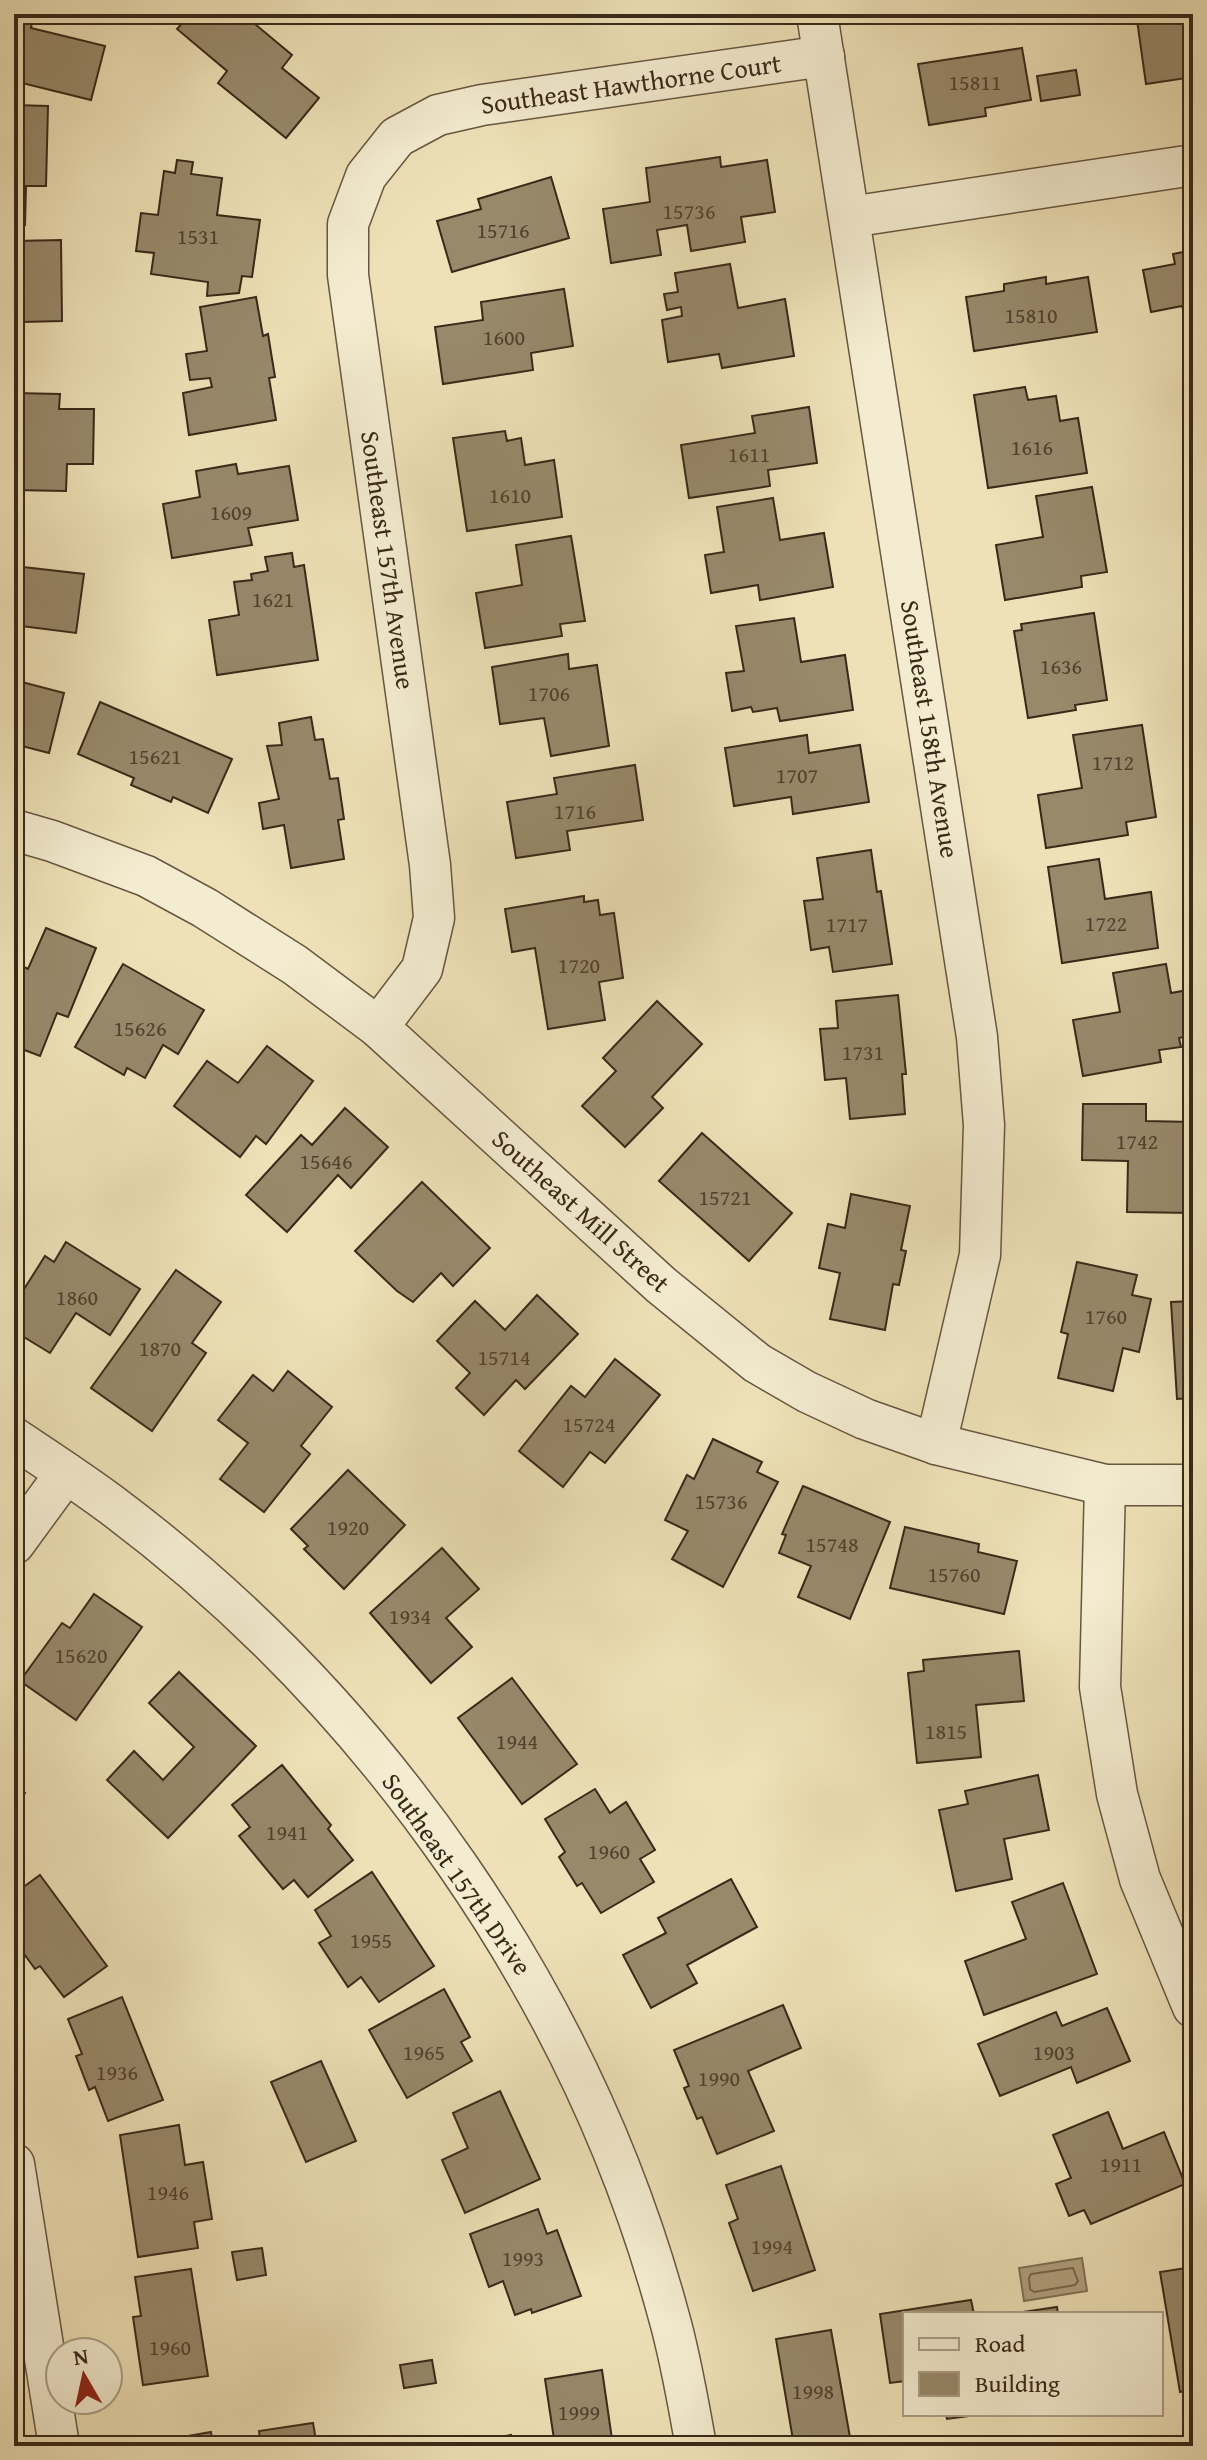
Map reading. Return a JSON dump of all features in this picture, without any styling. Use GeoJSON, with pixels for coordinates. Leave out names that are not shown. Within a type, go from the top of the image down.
{"type":"FeatureCollection","features":[{"type":"Feature","properties":{"kind":"street","name":"Southeast 158th Avenue"},"geometry":{"type":"LineString","coordinates":[[817,14],[977,1037],[984,1125],[980,1255],[936,1444]]}},
{"type":"Feature","properties":{"kind":"street","name":"Southeast Hawthorne Court"},"geometry":{"type":"LineString","coordinates":[[438,115],[482,105],[824,56]]}},
{"type":"Feature","properties":{"kind":"street","name":"Southeast 157th Avenue"},"geometry":{"type":"LineString","coordinates":[[378,1027],[422,969],[434,918],[426,838],[348,275],[348,224],[366,176],[397,137],[438,115]]}},
{"type":"Feature","properties":{"kind":"street"},"geometry":{"type":"LineString","coordinates":[[850,217],[1193,165]]}},
{"type":"Feature","properties":{"kind":"street","name":"Southeast Mill Street"},"geometry":{"type":"LineString","coordinates":[[14,830],[146,876],[193,901],[295,965],[378,1027],[661,1285],[757,1363],[807,1392],[936,1444],[1105,1485],[1193,1485]]}},
{"type":"Feature","properties":{"kind":"street","name":"Southeast 157th Drive"},"geometry":{"type":"LineString","coordinates":[[14,1438],[113,1506],[178,1558],[247,1621],[333,1709],[419,1814],[513,1948],[563,2039],[649,2252],[675,2339],[696,2446]]}},
{"type":"Feature","properties":{"kind":"street"},"geometry":{"type":"LineString","coordinates":[[14,1544],[66,1473]]}},
{"type":"Feature","properties":{"kind":"street"},"geometry":{"type":"LineString","coordinates":[[1105,1485],[1100,1687],[1117,1794],[1140,1879],[1190,1993]]}},
{"type":"Feature","properties":{"kind":"street"},"geometry":{"type":"LineString","coordinates":[[14,2164],[59,2446]]}},
{"type":"Feature","properties":{"kind":"water"},"geometry":{"type":"Polygon","coordinates":[[[1082,2258],[1087,2291],[1024,2301],[1019,2268],[1082,2258]]]}},
{"type":"Feature","properties":{"kind":"building"},"geometry":{"type":"Polygon","coordinates":[[[14,14],[34,14],[31,28],[105,46],[91,100],[14,81],[19,63],[14,62],[14,14]]]}},
{"type":"Feature","properties":{"kind":"building"},"geometry":{"type":"Polygon","coordinates":[[[179,14],[243,14],[292,55],[282,68],[319,98],[286,138],[218,83],[227,71],[177,29],[185,20],[179,14]]]}},
{"type":"Feature","properties":{"kind":"building"},"geometry":{"type":"Polygon","coordinates":[[[535,14],[580,14],[536,21],[535,14]]]}},
{"type":"Feature","properties":{"kind":"building"},"geometry":{"type":"Polygon","coordinates":[[[1193,14],[1193,77],[1146,84],[1137,20],[1193,14]]]}},
{"type":"Feature","properties":{"kind":"building"},"geometry":{"type":"Polygon","coordinates":[[[1022,48],[1031,100],[985,108],[986,116],[929,125],[918,64],[1022,48]]]}},
{"type":"Feature","properties":{"kind":"building"},"geometry":{"type":"Polygon","coordinates":[[[1076,70],[1080,95],[1041,101],[1037,76],[1076,70]]]}},
{"type":"Feature","properties":{"kind":"building"},"geometry":{"type":"Polygon","coordinates":[[[14,105],[48,106],[46,186],[26,186],[25,225],[14,225],[14,105]]]}},
{"type":"Feature","properties":{"kind":"building"},"geometry":{"type":"Polygon","coordinates":[[[720,157],[721,167],[767,160],[775,212],[741,217],[745,242],[691,251],[687,225],[657,230],[661,255],[611,263],[603,209],[650,202],[646,168],[720,157]]]}},
{"type":"Feature","properties":{"kind":"building"},"geometry":{"type":"Polygon","coordinates":[[[177,160],[193,162],[191,174],[222,178],[217,215],[260,220],[252,277],[242,276],[239,293],[207,296],[208,282],[151,274],[154,253],[136,251],[141,213],[158,215],[164,171],[175,173],[177,160]]]}},
{"type":"Feature","properties":{"kind":"building"},"geometry":{"type":"Polygon","coordinates":[[[551,177],[569,238],[452,272],[437,221],[481,209],[478,199],[551,177]]]}},
{"type":"Feature","properties":{"kind":"building"},"geometry":{"type":"Polygon","coordinates":[[[61,240],[62,321],[22,322],[23,347],[14,348],[14,241],[61,240]]]}},
{"type":"Feature","properties":{"kind":"building"},"geometry":{"type":"Polygon","coordinates":[[[1193,250],[1193,311],[1184,312],[1182,306],[1151,312],[1143,270],[1175,264],[1173,254],[1193,250]]]}},
{"type":"Feature","properties":{"kind":"building"},"geometry":{"type":"Polygon","coordinates":[[[730,264],[738,308],[785,299],[794,356],[722,368],[719,354],[668,362],[662,320],[682,316],[681,307],[667,310],[664,294],[678,292],[675,273],[730,264]]]}},
{"type":"Feature","properties":{"kind":"building"},"geometry":{"type":"Polygon","coordinates":[[[1046,277],[1046,284],[1088,277],[1097,332],[974,351],[966,297],[1004,291],[1004,284],[1046,277]]]}},
{"type":"Feature","properties":{"kind":"building"},"geometry":{"type":"Polygon","coordinates":[[[564,289],[573,346],[531,353],[533,370],[443,384],[435,327],[483,320],[481,302],[564,289]]]}},
{"type":"Feature","properties":{"kind":"building"},"geometry":{"type":"Polygon","coordinates":[[[256,297],[263,336],[268,334],[275,377],[269,378],[276,420],[189,435],[183,393],[212,387],[210,378],[190,380],[186,354],[207,351],[200,307],[256,297]]]}},
{"type":"Feature","properties":{"kind":"building"},"geometry":{"type":"Polygon","coordinates":[[[1025,387],[1028,400],[1056,396],[1060,421],[1078,418],[1087,473],[988,488],[974,395],[1025,387]]]}},
{"type":"Feature","properties":{"kind":"building"},"geometry":{"type":"Polygon","coordinates":[[[14,393],[60,394],[59,409],[94,409],[93,464],[67,464],[66,491],[14,490],[14,393]]]}},
{"type":"Feature","properties":{"kind":"building"},"geometry":{"type":"Polygon","coordinates":[[[809,407],[817,463],[768,470],[770,486],[689,498],[681,445],[755,433],[752,416],[809,407]]]}},
{"type":"Feature","properties":{"kind":"building"},"geometry":{"type":"Polygon","coordinates":[[[505,431],[507,441],[521,438],[525,465],[554,460],[562,517],[467,531],[453,438],[505,431]]]}},
{"type":"Feature","properties":{"kind":"building"},"geometry":{"type":"Polygon","coordinates":[[[236,464],[238,474],[289,466],[298,520],[248,528],[252,545],[172,558],[163,504],[200,497],[196,471],[236,464]]]}},
{"type":"Feature","properties":{"kind":"building"},"geometry":{"type":"Polygon","coordinates":[[[1092,487],[1107,572],[1081,576],[1082,587],[1005,600],[996,545],[1043,537],[1036,496],[1092,487]]]}},
{"type":"Feature","properties":{"kind":"building"},"geometry":{"type":"Polygon","coordinates":[[[773,498],[780,540],[824,533],[833,587],[760,600],[758,585],[711,593],[705,555],[724,552],[717,507],[773,498]]]}},
{"type":"Feature","properties":{"kind":"building"},"geometry":{"type":"Polygon","coordinates":[[[571,536],[585,621],[560,624],[562,636],[485,648],[476,593],[522,585],[516,545],[571,536]]]}},
{"type":"Feature","properties":{"kind":"building"},"geometry":{"type":"Polygon","coordinates":[[[292,553],[294,567],[304,565],[318,660],[217,675],[209,620],[239,615],[234,582],[252,580],[251,574],[268,571],[265,557],[292,553]]]}},
{"type":"Feature","properties":{"kind":"building"},"geometry":{"type":"Polygon","coordinates":[[[14,566],[84,574],[76,633],[14,625],[14,566]]]}},
{"type":"Feature","properties":{"kind":"building"},"geometry":{"type":"Polygon","coordinates":[[[1094,613],[1107,700],[1075,705],[1076,710],[1028,718],[1014,631],[1022,630],[1021,624],[1094,613]]]}},
{"type":"Feature","properties":{"kind":"building"},"geometry":{"type":"Polygon","coordinates":[[[794,618],[801,662],[845,655],[853,710],[780,721],[777,708],[753,712],[751,707],[732,711],[726,673],[744,671],[736,626],[794,618]]]}},
{"type":"Feature","properties":{"kind":"building"},"geometry":{"type":"Polygon","coordinates":[[[568,654],[569,669],[597,665],[609,746],[551,756],[544,718],[500,724],[492,667],[568,654]]]}},
{"type":"Feature","properties":{"kind":"building"},"geometry":{"type":"Polygon","coordinates":[[[14,680],[64,693],[49,753],[14,744],[14,680]]]}},
{"type":"Feature","properties":{"kind":"building"},"geometry":{"type":"Polygon","coordinates":[[[100,702],[232,759],[208,813],[173,797],[171,802],[131,785],[134,778],[78,754],[100,702]]]}},
{"type":"Feature","properties":{"kind":"building"},"geometry":{"type":"Polygon","coordinates":[[[311,717],[315,740],[323,739],[330,779],[338,778],[344,819],[338,820],[344,859],[291,868],[284,825],[263,829],[259,803],[279,799],[267,746],[282,745],[279,723],[311,717]]]}},
{"type":"Feature","properties":{"kind":"building"},"geometry":{"type":"Polygon","coordinates":[[[1142,725],[1156,817],[1126,822],[1128,835],[1046,848],[1038,795],[1082,788],[1073,735],[1142,725]]]}},
{"type":"Feature","properties":{"kind":"building"},"geometry":{"type":"Polygon","coordinates":[[[807,735],[809,753],[860,745],[869,802],[793,814],[791,797],[734,806],[725,748],[807,735]]]}},
{"type":"Feature","properties":{"kind":"building"},"geometry":{"type":"Polygon","coordinates":[[[635,765],[643,820],[567,831],[570,850],[516,858],[507,802],[557,794],[554,778],[635,765]]]}},
{"type":"Feature","properties":{"kind":"building"},"geometry":{"type":"Polygon","coordinates":[[[871,850],[877,892],[881,891],[892,964],[833,972],[829,947],[811,950],[804,901],[823,899],[817,858],[871,850]]]}},
{"type":"Feature","properties":{"kind":"building"},"geometry":{"type":"Polygon","coordinates":[[[1099,859],[1105,899],[1151,892],[1158,948],[1062,963],[1048,867],[1099,859]]]}},
{"type":"Feature","properties":{"kind":"building"},"geometry":{"type":"Polygon","coordinates":[[[584,896],[584,902],[598,900],[600,915],[614,913],[623,978],[599,982],[605,1020],[548,1029],[535,948],[512,952],[505,909],[584,896]]]}},
{"type":"Feature","properties":{"kind":"building"},"geometry":{"type":"Polygon","coordinates":[[[46,928],[96,948],[68,1017],[57,1013],[40,1056],[14,1046],[14,962],[28,969],[46,928]]]}},
{"type":"Feature","properties":{"kind":"building"},"geometry":{"type":"Polygon","coordinates":[[[123,964],[204,1010],[178,1054],[163,1045],[145,1078],[127,1068],[124,1075],[75,1047],[123,964]]]}},
{"type":"Feature","properties":{"kind":"building"},"geometry":{"type":"Polygon","coordinates":[[[1166,964],[1171,993],[1193,989],[1193,1035],[1179,1038],[1181,1047],[1159,1050],[1161,1062],[1083,1076],[1073,1020],[1120,1012],[1113,973],[1166,964]]]}},
{"type":"Feature","properties":{"kind":"building"},"geometry":{"type":"Polygon","coordinates":[[[898,995],[906,1074],[902,1074],[905,1114],[850,1119],[846,1078],[825,1080],[820,1029],[838,1028],[836,1001],[898,995]]]}},
{"type":"Feature","properties":{"kind":"building"},"geometry":{"type":"Polygon","coordinates":[[[657,1001],[702,1044],[652,1097],[663,1108],[625,1147],[582,1106],[616,1071],[603,1058],[657,1001]]]}},
{"type":"Feature","properties":{"kind":"building"},"geometry":{"type":"Polygon","coordinates":[[[267,1046],[313,1081],[266,1144],[256,1136],[240,1157],[174,1106],[207,1061],[238,1083],[267,1046]]]}},
{"type":"Feature","properties":{"kind":"building"},"geometry":{"type":"Polygon","coordinates":[[[1083,1104],[1146,1104],[1146,1121],[1193,1122],[1193,1213],[1127,1212],[1128,1161],[1082,1160],[1083,1104]]]}},
{"type":"Feature","properties":{"kind":"building"},"geometry":{"type":"Polygon","coordinates":[[[345,1108],[388,1147],[351,1188],[338,1175],[287,1232],[246,1195],[301,1135],[312,1145],[345,1108]]]}},
{"type":"Feature","properties":{"kind":"building"},"geometry":{"type":"Polygon","coordinates":[[[702,1133],[792,1213],[749,1261],[659,1181],[702,1133]]]}},
{"type":"Feature","properties":{"kind":"building"},"geometry":{"type":"Polygon","coordinates":[[[422,1182],[490,1248],[453,1286],[441,1273],[413,1302],[355,1251],[422,1182]]]}},
{"type":"Feature","properties":{"kind":"building"},"geometry":{"type":"Polygon","coordinates":[[[851,1194],[910,1206],[901,1250],[906,1251],[899,1285],[893,1284],[885,1330],[830,1319],[840,1273],[819,1268],[828,1224],[845,1228],[851,1194]]]}},
{"type":"Feature","properties":{"kind":"building"},"geometry":{"type":"Polygon","coordinates":[[[66,1242],[140,1289],[110,1335],[76,1313],[50,1353],[14,1331],[14,1305],[45,1256],[54,1262],[66,1242]]]}},
{"type":"Feature","properties":{"kind":"building"},"geometry":{"type":"Polygon","coordinates":[[[1077,1262],[1137,1275],[1132,1295],[1151,1299],[1139,1352],[1123,1348],[1113,1391],[1058,1378],[1068,1334],[1061,1332],[1077,1262]]]}},
{"type":"Feature","properties":{"kind":"building"},"geometry":{"type":"Polygon","coordinates":[[[176,1270],[221,1302],[192,1343],[206,1353],[152,1431],[91,1388],[176,1270]]]}},
{"type":"Feature","properties":{"kind":"building"},"geometry":{"type":"Polygon","coordinates":[[[537,1295],[578,1334],[525,1389],[516,1380],[484,1415],[456,1388],[470,1373],[437,1341],[475,1301],[505,1330],[537,1295]]]}},
{"type":"Feature","properties":{"kind":"building"},"geometry":{"type":"Polygon","coordinates":[[[1193,1301],[1193,1398],[1177,1399],[1171,1302],[1193,1301]]]}},
{"type":"Feature","properties":{"kind":"building"},"geometry":{"type":"Polygon","coordinates":[[[615,1359],[660,1395],[605,1463],[590,1452],[563,1487],[519,1451],[571,1386],[585,1397],[615,1359]]]}},
{"type":"Feature","properties":{"kind":"building"},"geometry":{"type":"Polygon","coordinates":[[[288,1371],[332,1407],[301,1446],[310,1454],[264,1512],[220,1479],[248,1443],[218,1420],[253,1375],[273,1391],[288,1371]]]}},
{"type":"Feature","properties":{"kind":"building"},"geometry":{"type":"Polygon","coordinates":[[[713,1439],[762,1462],[757,1472],[778,1482],[723,1587],[672,1559],[688,1531],[665,1520],[687,1475],[694,1479],[713,1439]]]}},
{"type":"Feature","properties":{"kind":"building"},"geometry":{"type":"Polygon","coordinates":[[[348,1470],[405,1525],[344,1589],[304,1549],[308,1546],[291,1529],[348,1470]]]}},
{"type":"Feature","properties":{"kind":"building"},"geometry":{"type":"Polygon","coordinates":[[[803,1486],[890,1522],[850,1619],[798,1597],[811,1566],[779,1553],[786,1535],[782,1534],[803,1486]]]}},
{"type":"Feature","properties":{"kind":"building"},"geometry":{"type":"Polygon","coordinates":[[[905,1527],[979,1544],[978,1552],[1017,1561],[1004,1614],[890,1588],[905,1527]]]}},
{"type":"Feature","properties":{"kind":"building"},"geometry":{"type":"Polygon","coordinates":[[[442,1548],[479,1589],[446,1618],[472,1647],[431,1683],[370,1613],[442,1548]]]}},
{"type":"Feature","properties":{"kind":"building"},"geometry":{"type":"Polygon","coordinates":[[[94,1594],[142,1627],[76,1720],[20,1681],[62,1623],[70,1628],[94,1594]]]}},
{"type":"Feature","properties":{"kind":"building"},"geometry":{"type":"Polygon","coordinates":[[[1019,1651],[1024,1701],[976,1705],[981,1757],[917,1763],[908,1673],[924,1671],[923,1660],[1019,1651]]]}},
{"type":"Feature","properties":{"kind":"building"},"geometry":{"type":"Polygon","coordinates":[[[179,1672],[256,1746],[168,1838],[107,1780],[134,1751],[163,1780],[194,1747],[149,1703],[179,1672]]]}},
{"type":"Feature","properties":{"kind":"building"},"geometry":{"type":"Polygon","coordinates":[[[512,1678],[577,1764],[522,1804],[458,1718],[512,1678]]]}},
{"type":"Feature","properties":{"kind":"building"},"geometry":{"type":"Polygon","coordinates":[[[282,1765],[331,1825],[328,1829],[353,1860],[308,1897],[294,1880],[283,1889],[239,1836],[250,1827],[232,1805],[282,1765]]]}},
{"type":"Feature","properties":{"kind":"building"},"geometry":{"type":"Polygon","coordinates":[[[1038,1775],[1049,1830],[1004,1839],[1012,1879],[956,1891],[939,1810],[968,1804],[965,1791],[1038,1775]]]}},
{"type":"Feature","properties":{"kind":"building"},"geometry":{"type":"Polygon","coordinates":[[[14,1785],[25,1793],[14,1807],[14,1785]]]}},
{"type":"Feature","properties":{"kind":"building"},"geometry":{"type":"Polygon","coordinates":[[[595,1789],[610,1813],[626,1802],[655,1850],[640,1859],[654,1882],[601,1913],[582,1883],[577,1886],[559,1857],[565,1852],[545,1819],[595,1789]]]}},
{"type":"Feature","properties":{"kind":"building"},"geometry":{"type":"Polygon","coordinates":[[[372,1872],[434,1966],[379,2002],[361,1977],[348,1987],[319,1943],[331,1936],[315,1910],[372,1872]]]}},
{"type":"Feature","properties":{"kind":"building"},"geometry":{"type":"Polygon","coordinates":[[[40,1875],[107,1966],[64,1997],[40,1966],[35,1969],[14,1940],[14,1894],[40,1875]]]}},
{"type":"Feature","properties":{"kind":"building"},"geometry":{"type":"Polygon","coordinates":[[[731,1879],[757,1927],[687,1965],[697,1983],[651,2008],[623,1955],[666,1933],[658,1918],[731,1879]]]}},
{"type":"Feature","properties":{"kind":"building"},"geometry":{"type":"Polygon","coordinates":[[[1063,1883],[1097,1974],[984,2015],[965,1961],[1026,1939],[1012,1902],[1063,1883]]]}},
{"type":"Feature","properties":{"kind":"building"},"geometry":{"type":"Polygon","coordinates":[[[444,1989],[470,2037],[461,2042],[472,2061],[407,2098],[369,2030],[444,1989]]]}},
{"type":"Feature","properties":{"kind":"building"},"geometry":{"type":"Polygon","coordinates":[[[122,1997],[163,2100],[108,2121],[95,2087],[89,2090],[76,2056],[82,2054],[68,2019],[122,1997]]]}},
{"type":"Feature","properties":{"kind":"building"},"geometry":{"type":"Polygon","coordinates":[[[783,2005],[801,2048],[748,2071],[774,2131],[717,2154],[702,2117],[697,2119],[684,2088],[689,2086],[674,2050],[783,2005]]]}},
{"type":"Feature","properties":{"kind":"building"},"geometry":{"type":"Polygon","coordinates":[[[1107,2008],[1130,2061],[1077,2083],[1071,2067],[1000,2096],[978,2044],[1056,2012],[1062,2026],[1107,2008]]]}},
{"type":"Feature","properties":{"kind":"building"},"geometry":{"type":"Polygon","coordinates":[[[321,2061],[356,2141],[306,2162],[271,2082],[321,2061]]]}},
{"type":"Feature","properties":{"kind":"building"},"geometry":{"type":"Polygon","coordinates":[[[500,2091],[540,2179],[465,2213],[442,2160],[468,2148],[453,2113],[500,2091]]]}},
{"type":"Feature","properties":{"kind":"building"},"geometry":{"type":"Polygon","coordinates":[[[1108,2112],[1123,2149],[1164,2132],[1185,2184],[1091,2224],[1084,2210],[1069,2216],[1056,2184],[1071,2178],[1053,2135],[1108,2112]]]}},
{"type":"Feature","properties":{"kind":"building"},"geometry":{"type":"Polygon","coordinates":[[[179,2125],[185,2165],[203,2162],[212,2219],[194,2222],[198,2248],[138,2257],[120,2135],[179,2125]]]}},
{"type":"Feature","properties":{"kind":"building"},"geometry":{"type":"Polygon","coordinates":[[[781,2166],[815,2270],[753,2291],[729,2223],[738,2219],[726,2185],[781,2166]]]}},
{"type":"Feature","properties":{"kind":"building"},"geometry":{"type":"Polygon","coordinates":[[[538,2209],[547,2234],[557,2230],[581,2296],[532,2313],[531,2309],[515,2315],[503,2281],[489,2287],[470,2234],[538,2209]]]}},
{"type":"Feature","properties":{"kind":"building"},"geometry":{"type":"Polygon","coordinates":[[[262,2248],[266,2275],[237,2280],[232,2252],[262,2248]]]}},
{"type":"Feature","properties":{"kind":"building"},"geometry":{"type":"Polygon","coordinates":[[[1193,2267],[1193,2389],[1180,2392],[1160,2272],[1193,2267]]]}},
{"type":"Feature","properties":{"kind":"building"},"geometry":{"type":"Polygon","coordinates":[[[191,2269],[208,2376],[143,2385],[133,2317],[141,2316],[135,2277],[191,2269]]]}},
{"type":"Feature","properties":{"kind":"building"},"geometry":{"type":"Polygon","coordinates":[[[971,2300],[974,2312],[903,2312],[903,2381],[890,2383],[880,2314],[971,2300]]]}},
{"type":"Feature","properties":{"kind":"building"},"geometry":{"type":"Polygon","coordinates":[[[1057,2307],[1058,2312],[1023,2312],[1057,2307]]]}},
{"type":"Feature","properties":{"kind":"building"},"geometry":{"type":"Polygon","coordinates":[[[831,2330],[851,2443],[794,2446],[776,2339],[831,2330]]]}},
{"type":"Feature","properties":{"kind":"building"},"geometry":{"type":"Polygon","coordinates":[[[432,2360],[436,2383],[404,2388],[400,2365],[432,2360]]]}},
{"type":"Feature","properties":{"kind":"building"},"geometry":{"type":"Polygon","coordinates":[[[602,2370],[613,2446],[555,2446],[545,2379],[602,2370]]]}},
{"type":"Feature","properties":{"kind":"building"},"geometry":{"type":"Polygon","coordinates":[[[313,2423],[317,2446],[261,2446],[259,2431],[313,2423]]]}},
{"type":"Feature","properties":{"kind":"building"},"geometry":{"type":"Polygon","coordinates":[[[211,2432],[213,2446],[155,2446],[154,2442],[211,2432]]]}},
{"type":"Feature","properties":{"kind":"building"},"geometry":{"type":"Polygon","coordinates":[[[511,2435],[513,2446],[438,2446],[511,2435]]]}}]}
